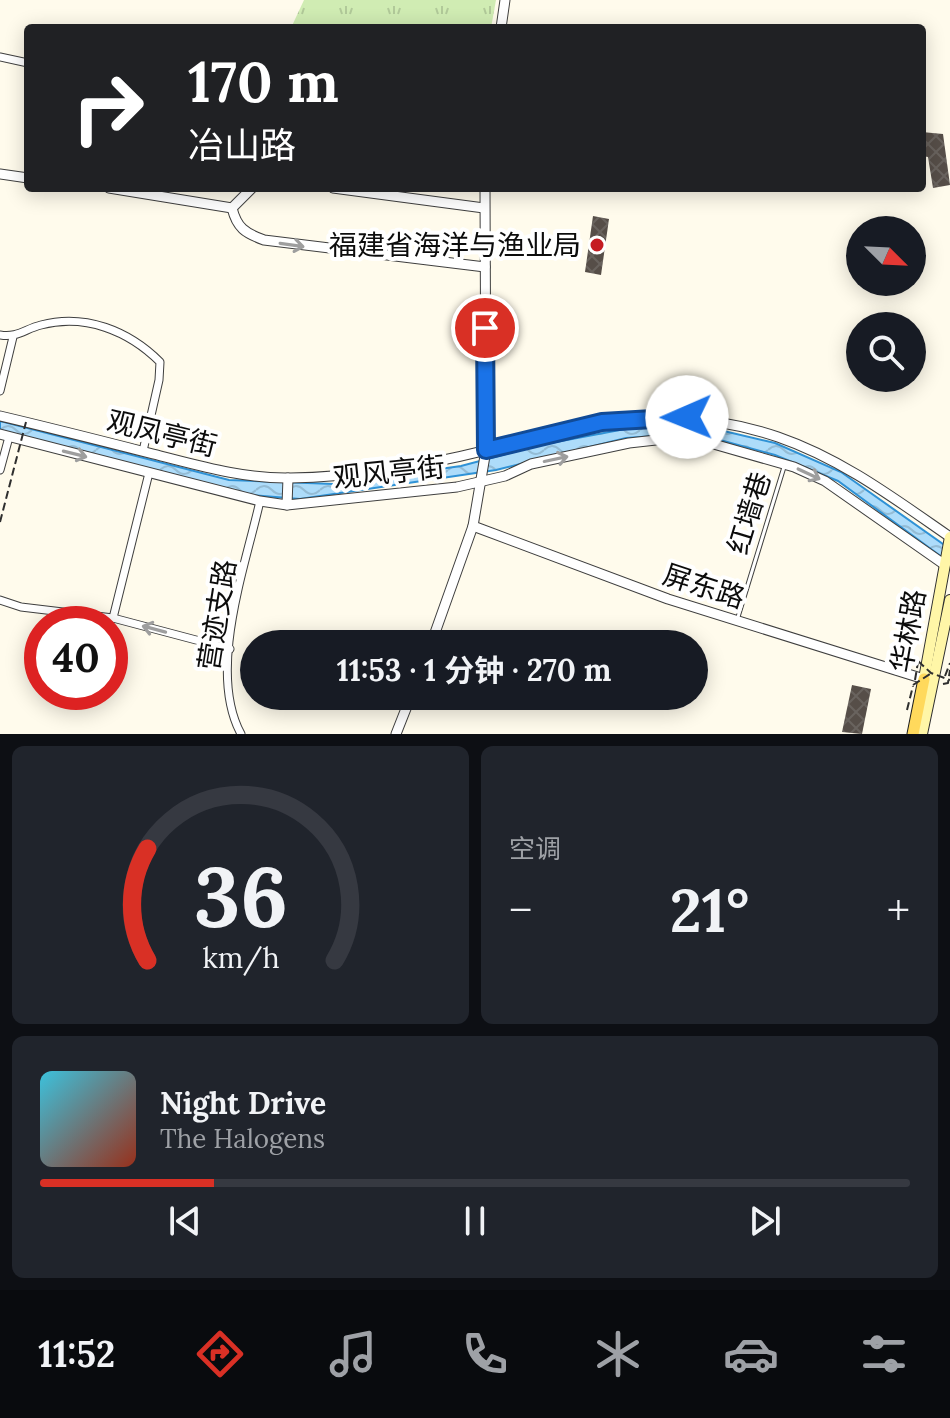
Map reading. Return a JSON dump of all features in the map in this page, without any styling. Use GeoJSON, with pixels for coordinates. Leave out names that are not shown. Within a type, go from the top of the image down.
{"type":"FeatureCollection","features":[{"type":"Feature","properties":{"kind":"main road","name":"华林路"},"geometry":{"type":"LineString","coordinates":[[913,734],[950,537]]}},
{"type":"Feature","properties":{"kind":"main road","name":"华林路"},"geometry":{"type":"LineString","coordinates":[[922,734],[950,600]]}},
{"type":"Feature","properties":{"kind":"street"},"geometry":{"type":"LineString","coordinates":[[502,24],[505,0]]}},
{"type":"Feature","properties":{"kind":"street"},"geometry":{"type":"LineString","coordinates":[[0,57],[24,62]]}},
{"type":"Feature","properties":{"kind":"street"},"geometry":{"type":"LineString","coordinates":[[0,174],[24,177]]}},
{"type":"Feature","properties":{"kind":"street"},"geometry":{"type":"LineString","coordinates":[[134,192],[232,208]]}},
{"type":"Feature","properties":{"kind":"street"},"geometry":{"type":"LineString","coordinates":[[232,208],[248,192]]}},
{"type":"Feature","properties":{"kind":"street"},"geometry":{"type":"LineString","coordinates":[[363,192],[484,208]]}},
{"type":"Feature","properties":{"kind":"street"},"geometry":{"type":"LineString","coordinates":[[436,630],[473,526],[486,450],[485,192]]}},
{"type":"Feature","properties":{"kind":"street"},"geometry":{"type":"LineString","coordinates":[[232,208],[236,223],[246,234],[264,240],[485,267]]}},
{"type":"Feature","properties":{"kind":"street"},"geometry":{"type":"LineString","coordinates":[[0,335],[13,337],[62,319],[113,330],[140,342],[160,362],[143,451]]}},
{"type":"Feature","properties":{"kind":"street"},"geometry":{"type":"LineString","coordinates":[[0,391],[13,337]]}},
{"type":"Feature","properties":{"kind":"street","name":"观凤亭街"},"geometry":{"type":"LineString","coordinates":[[0,416],[251,476],[288,478],[362,473],[486,450]]}},
{"type":"Feature","properties":{"kind":"street"},"geometry":{"type":"LineString","coordinates":[[486,450],[602,422],[665,417],[719,421],[780,437],[834,461],[950,537]]}},
{"type":"Feature","properties":{"kind":"street"},"geometry":{"type":"LineString","coordinates":[[0,470],[4,435]]}},
{"type":"Feature","properties":{"kind":"street","name":"观风亭街"},"geometry":{"type":"LineString","coordinates":[[4,435],[260,501],[287,505],[482,482],[531,464],[629,443],[665,439],[710,443],[785,464],[836,489],[945,565]]}},
{"type":"Feature","properties":{"kind":"street"},"geometry":{"type":"LineString","coordinates":[[116,606],[149,473]]}},
{"type":"Feature","properties":{"kind":"street"},"geometry":{"type":"LineString","coordinates":[[287,505],[288,478]]}},
{"type":"Feature","properties":{"kind":"street","name":"营迹支路"},"geometry":{"type":"LineString","coordinates":[[241,734],[229,704],[230,649],[260,501]]}},
{"type":"Feature","properties":{"kind":"street","name":"屏东路"},"geometry":{"type":"LineString","coordinates":[[473,526],[668,599],[921,680]]}},
{"type":"Feature","properties":{"kind":"street"},"geometry":{"type":"LineString","coordinates":[[0,600],[24,607]]}},
{"type":"Feature","properties":{"kind":"street"},"geometry":{"type":"LineString","coordinates":[[128,622],[230,649]]}},
{"type":"Feature","properties":{"kind":"street"},"geometry":{"type":"LineString","coordinates":[[396,734],[405,710]]}},
{"type":"Feature","properties":{"kind":"lane","name":"红墙巷"},"geometry":{"type":"LineString","coordinates":[[737,620],[785,464]]}},
{"type":"Feature","properties":{"kind":"path"},"geometry":{"type":"LineString","coordinates":[[0,522],[26,422]]}},
{"type":"Feature","properties":{"kind":"path"},"geometry":{"type":"LineString","coordinates":[[907,710],[921,680],[918,661],[921,680]]}},
{"type":"Feature","properties":{"kind":"path"},"geometry":{"type":"LineString","coordinates":[[949,682],[945,676],[947,663],[950,663]]}},
{"type":"Feature","properties":{"kind":"path"},"geometry":{"type":"LineString","coordinates":[[949,682],[950,670]]}},
{"type":"Feature","properties":{"kind":"path"},"geometry":{"type":"LineString","coordinates":[[921,680],[945,676]]}},
{"type":"Feature","properties":{"kind":"green space"},"geometry":{"type":"Polygon","coordinates":[[[304,0],[496,0],[492,24],[293,24],[304,0]]]}},
{"type":"Feature","properties":{"kind":"water"},"geometry":{"type":"Polygon","coordinates":[[[0,421],[229,480],[334,484],[461,466],[540,445],[641,426],[675,424],[711,428],[775,443],[841,472],[950,549],[950,563],[838,481],[775,455],[709,437],[670,435],[626,438],[496,470],[300,499],[251,495],[0,435],[0,421]]]}},
{"type":"Feature","properties":{"kind":"building"},"geometry":{"type":"Polygon","coordinates":[[[926,132],[943,134],[950,185],[933,188],[926,132]]]}},
{"type":"Feature","properties":{"kind":"building","name":"福建省海洋与渔业局"},"geometry":{"type":"Polygon","coordinates":[[[593,216],[609,219],[601,275],[585,272],[593,216]]]}},
{"type":"Feature","properties":{"kind":"building"},"geometry":{"type":"Polygon","coordinates":[[[852,685],[871,689],[862,734],[842,732],[852,685]]]}},
{"type":"Feature","properties":{"kind":"place","name":"福建省海洋与渔业局"},"geometry":{"type":"Point","coordinates":[597,245]}},
{"type":"Feature","properties":{"kind":"route"},"geometry":{"type":"LineString","coordinates":[[485,328],[486,450],[602,422],[687,417]]}}]}
